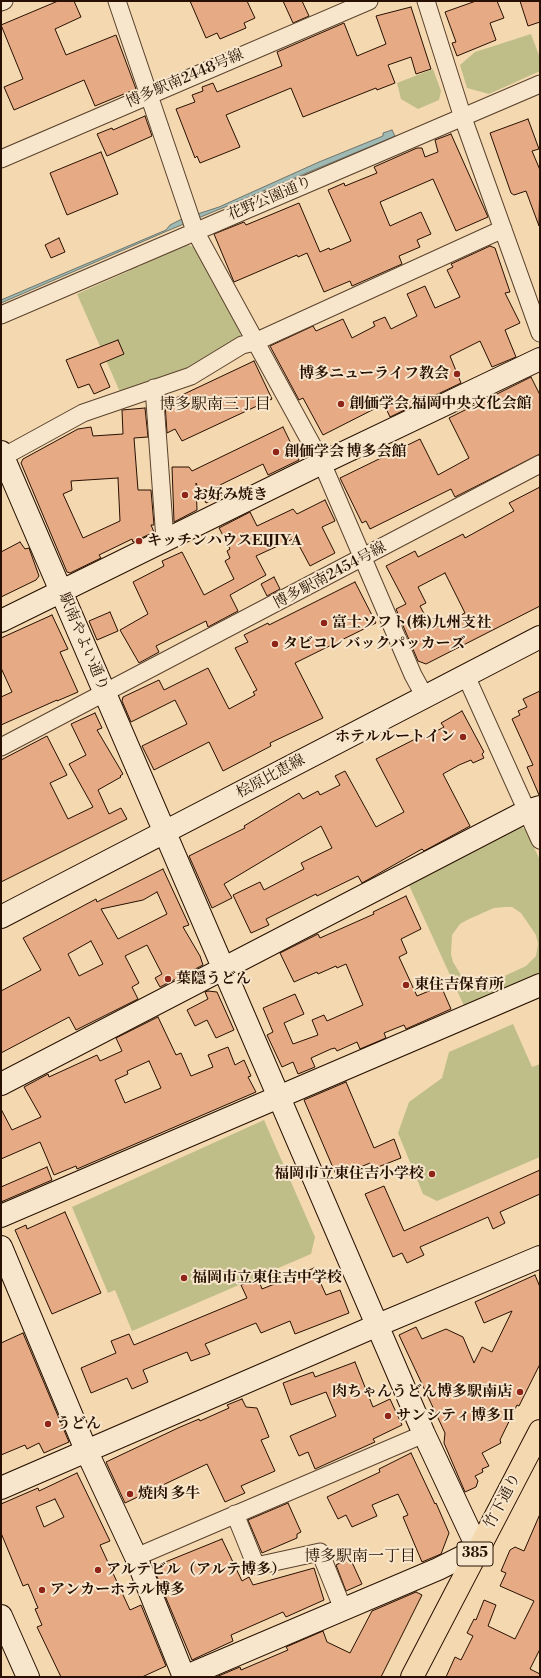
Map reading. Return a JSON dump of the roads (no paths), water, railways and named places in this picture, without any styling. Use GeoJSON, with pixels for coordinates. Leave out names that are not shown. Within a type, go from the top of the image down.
{"type":"FeatureCollection","features":[{"type":"Feature","properties":{"kind":"highway","name":"竹下通り"},"geometry":{"type":"LineString","coordinates":[[412,1677],[478,1549],[537,1443]]}},
{"type":"Feature","properties":{"kind":"street"},"geometry":{"type":"LineString","coordinates":[[117,1],[195,231],[322,463],[362,559],[424,697]]}},
{"type":"Feature","properties":{"kind":"street","name":"博多駅南2448号線"},"geometry":{"type":"LineString","coordinates":[[1,159],[149,94],[369,1]]}},
{"type":"Feature","properties":{"kind":"street"},"geometry":{"type":"LineString","coordinates":[[426,1],[463,118],[540,333]]}},
{"type":"Feature","properties":{"kind":"street","name":"花野公園通り"},"geometry":{"type":"LineString","coordinates":[[1,315],[540,84]]}},
{"type":"Feature","properties":{"kind":"street"},"geometry":{"type":"LineString","coordinates":[[2,455],[83,413],[191,376],[242,345],[255,342],[502,229]]}},
{"type":"Feature","properties":{"kind":"street"},"geometry":{"type":"LineString","coordinates":[[1,621],[322,463],[540,359]]}},
{"type":"Feature","properties":{"kind":"street"},"geometry":{"type":"LineString","coordinates":[[154,388],[165,540]]}},
{"type":"Feature","properties":{"kind":"street","name":"駅南やよい通り"},"geometry":{"type":"LineString","coordinates":[[2,455],[424,1434],[478,1549]]}},
{"type":"Feature","properties":{"kind":"street","name":"博多駅南2454号線"},"geometry":{"type":"LineString","coordinates":[[1,747],[362,559],[540,464]]}},
{"type":"Feature","properties":{"kind":"street","name":"桧原比恵線"},"geometry":{"type":"LineString","coordinates":[[1,917],[540,637]]}},
{"type":"Feature","properties":{"kind":"street"},"geometry":{"type":"LineString","coordinates":[[466,676],[534,809],[540,840]]}},
{"type":"Feature","properties":{"kind":"street"},"geometry":{"type":"LineString","coordinates":[[1,1084],[534,809]]}},
{"type":"Feature","properties":{"kind":"street"},"geometry":{"type":"LineString","coordinates":[[1,1216],[540,985]]}},
{"type":"Feature","properties":{"kind":"street"},"geometry":{"type":"LineString","coordinates":[[1,1247],[86,1450],[136,1557],[184,1677],[438,1569],[478,1549]]}},
{"type":"Feature","properties":{"kind":"street"},"geometry":{"type":"LineString","coordinates":[[1,1488],[86,1450],[540,1257]]}},
{"type":"Feature","properties":{"kind":"street"},"geometry":{"type":"LineString","coordinates":[[136,1557],[424,1434]]}},
{"type":"Feature","properties":{"kind":"street"},"geometry":{"type":"LineString","coordinates":[[235,1514],[256,1566],[320,1552],[343,1609]]}},
{"type":"Feature","properties":{"kind":"street"},"geometry":{"type":"LineString","coordinates":[[1,1616],[28,1677]]}},
{"type":"Feature","properties":{"kind":"water"},"geometry":{"type":"Polygon","coordinates":[[[392,130],[395,136],[386,140],[167,231],[1,303],[1,300],[166,230],[170,225],[182,219],[219,207],[319,162],[383,136],[383,133],[392,130]]]}},
{"type":"Feature","properties":{"kind":"place","name":"博多ニューライフ教会"},"geometry":{"type":"Point","coordinates":[457,374]}},
{"type":"Feature","properties":{"kind":"place","name":"創価学会 福岡中央文化会館"},"geometry":{"type":"Point","coordinates":[341,404]}},
{"type":"Feature","properties":{"kind":"place","name":"創価学会 博多会館"},"geometry":{"type":"Point","coordinates":[276,452]}},
{"type":"Feature","properties":{"kind":"place","name":"お好み焼き"},"geometry":{"type":"Point","coordinates":[185,495]}},
{"type":"Feature","properties":{"kind":"place","name":"キッチンハウスEIJIYA"},"geometry":{"type":"Point","coordinates":[139,541]}},
{"type":"Feature","properties":{"kind":"place","name":"富士ソフト(株)九州支社"},"geometry":{"type":"Point","coordinates":[324,623]}},
{"type":"Feature","properties":{"kind":"place","name":"タビコレ バックパッカーズ"},"geometry":{"type":"Point","coordinates":[275,644]}},
{"type":"Feature","properties":{"kind":"place","name":"ホテルルートイン"},"geometry":{"type":"Point","coordinates":[463,737]}},
{"type":"Feature","properties":{"kind":"place","name":"葉隠うどん"},"geometry":{"type":"Point","coordinates":[168,979]}},
{"type":"Feature","properties":{"kind":"place","name":"東住吉保育所"},"geometry":{"type":"Point","coordinates":[406,985]}},
{"type":"Feature","properties":{"kind":"place","name":"福岡市立東住吉小学校"},"geometry":{"type":"Point","coordinates":[432,1174]}},
{"type":"Feature","properties":{"kind":"place","name":"福岡市立東住吉中学校"},"geometry":{"type":"Point","coordinates":[184,1278]}},
{"type":"Feature","properties":{"kind":"place","name":"肉ちゃんうどん博多駅南店"},"geometry":{"type":"Point","coordinates":[520,1392]}},
{"type":"Feature","properties":{"kind":"place","name":"サンシティ博多Ⅱ"},"geometry":{"type":"Point","coordinates":[388,1416]}},
{"type":"Feature","properties":{"kind":"place","name":"うどん"},"geometry":{"type":"Point","coordinates":[48,1424]}},
{"type":"Feature","properties":{"kind":"place","name":"焼肉 多牛"},"geometry":{"type":"Point","coordinates":[130,1494]}},
{"type":"Feature","properties":{"kind":"place","name":"アルテビル（アルテ博多）"},"geometry":{"type":"Point","coordinates":[98,1570]}},
{"type":"Feature","properties":{"kind":"place","name":"アンカーホテル博多"},"geometry":{"type":"Point","coordinates":[42,1590]}},
{"type":"Feature","properties":{"kind":"district","name":"博多駅南三丁目"},"geometry":{"type":"Point","coordinates":[215,405]}},
{"type":"Feature","properties":{"kind":"district","name":"博多駅南一丁目"},"geometry":{"type":"Point","coordinates":[360,1557]}}]}
